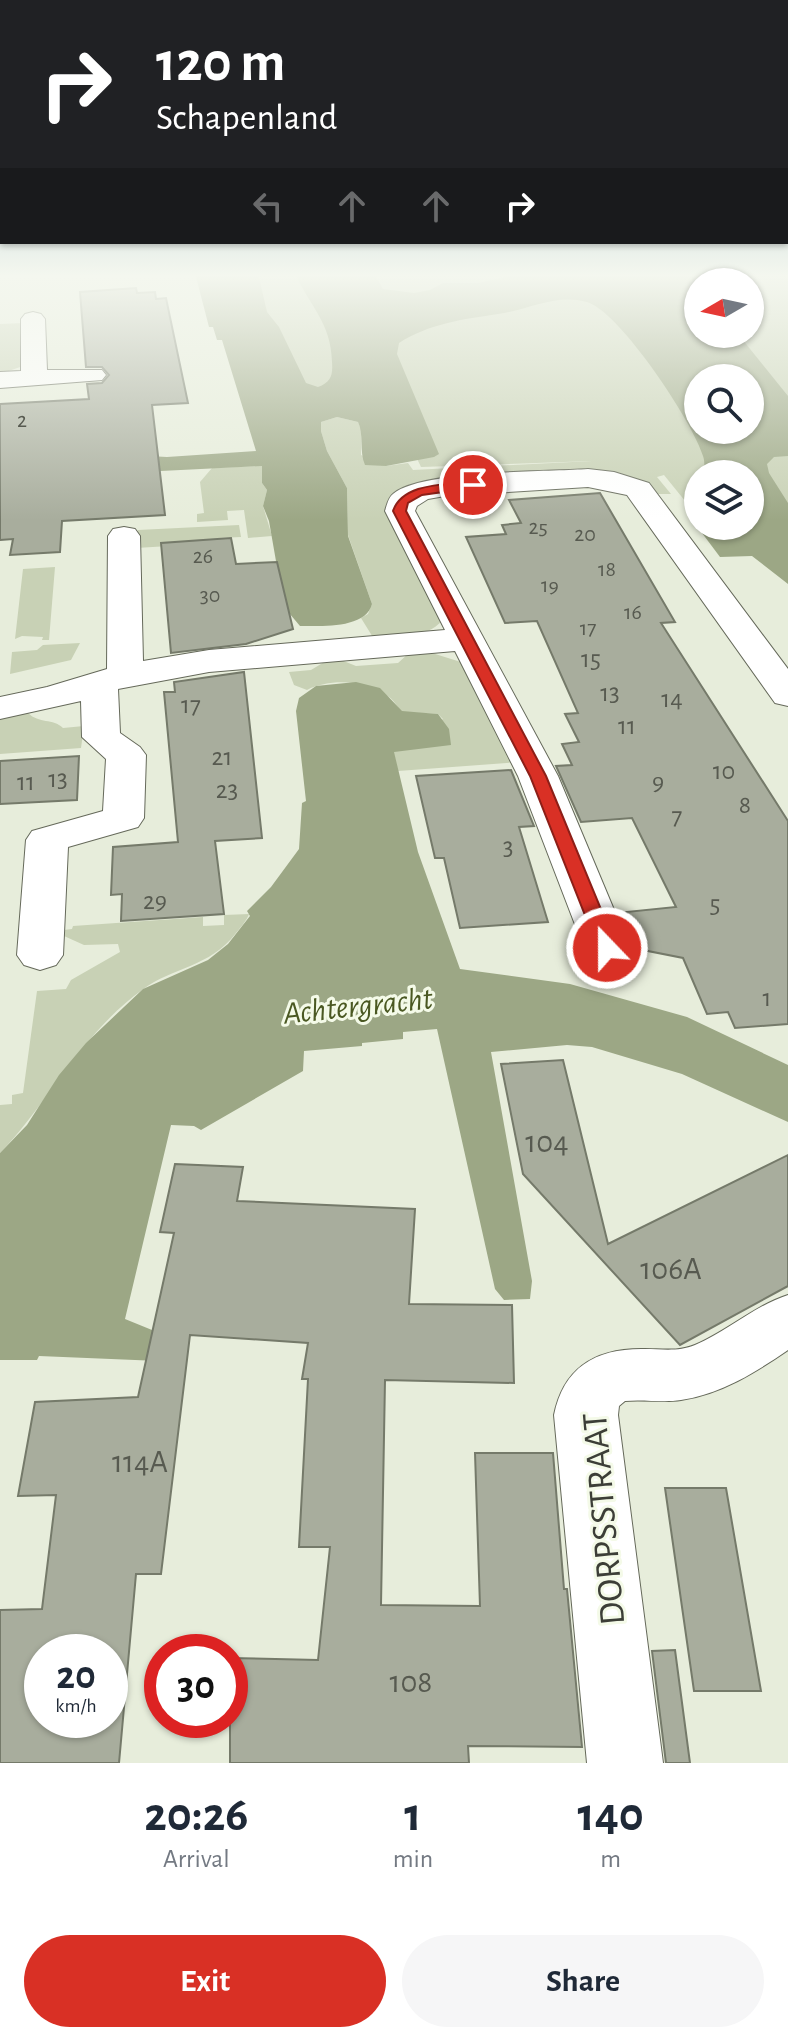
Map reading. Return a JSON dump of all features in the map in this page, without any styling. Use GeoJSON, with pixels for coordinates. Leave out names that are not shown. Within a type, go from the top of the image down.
{"type":"FeatureCollection","features":[{"type":"Feature","properties":{"kind":"street"},"geometry":{"type":"LineString","coordinates":[[34,355],[34,377]]}},
{"type":"Feature","properties":{"kind":"street"},"geometry":{"type":"LineString","coordinates":[[0,380],[93,375]]}},
{"type":"Feature","properties":{"kind":"street"},"geometry":{"type":"LineString","coordinates":[[607,948],[538,776],[400,511],[403,501],[419,492],[445,487],[588,478],[614,481],[638,489],[649,500],[788,695]]}},
{"type":"Feature","properties":{"kind":"street"},"geometry":{"type":"LineString","coordinates":[[40,955],[47,840],[123,818],[126,755],[101,737],[112,678],[124,536]]}},
{"type":"Feature","properties":{"kind":"street"},"geometry":{"type":"LineString","coordinates":[[0,708],[54,697],[112,678],[209,661],[468,639]]}},
{"type":"Feature","properties":{"kind":"street","name":"DORPSSTRAAT"},"geometry":{"type":"LineString","coordinates":[[625,1763],[586,1415],[588,1402],[603,1383],[616,1377],[687,1374],[710,1366],[788,1319]]}},
{"type":"Feature","properties":{"kind":"shaded area"},"geometry":{"type":"Polygon","coordinates":[[[0,355],[23,355],[23,366],[0,374],[0,355]]]}},
{"type":"Feature","properties":{"kind":"shaded area"},"geometry":{"type":"Polygon","coordinates":[[[261,355],[788,355],[788,570],[762,540],[764,460],[684,460],[684,500],[664,475],[657,477],[671,494],[655,494],[639,482],[396,496],[445,616],[423,633],[374,639],[361,618],[368,614],[372,604],[348,535],[347,488],[327,451],[321,422],[337,417],[358,422],[361,428],[361,455],[386,466],[408,463],[413,470],[592,461],[421,467],[388,398],[281,404],[261,355]]]}},
{"type":"Feature","properties":{"kind":"shaded area"},"geometry":{"type":"Polygon","coordinates":[[[262,466],[262,483],[267,490],[263,506],[272,536],[248,538],[244,510],[227,511],[228,520],[197,522],[197,514],[204,513],[200,482],[212,468],[262,466]]]}},
{"type":"Feature","properties":{"kind":"shaded area"},"geometry":{"type":"Polygon","coordinates":[[[239,525],[241,537],[219,538],[219,543],[136,548],[138,530],[239,525]]]}},
{"type":"Feature","properties":{"kind":"shaded area"},"geometry":{"type":"Polygon","coordinates":[[[55,567],[49,640],[22,636],[15,639],[23,569],[55,567]]]}},
{"type":"Feature","properties":{"kind":"shaded area"},"geometry":{"type":"Polygon","coordinates":[[[80,643],[71,660],[10,674],[12,652],[37,650],[43,645],[80,643]]]}},
{"type":"Feature","properties":{"kind":"shaded area"},"geometry":{"type":"Polygon","coordinates":[[[432,653],[464,663],[519,762],[398,771],[393,751],[443,719],[438,714],[402,712],[380,691],[360,684],[338,682],[307,690],[294,685],[289,672],[311,670],[326,661],[341,660],[356,666],[398,663],[408,654],[432,653]]]}},
{"type":"Feature","properties":{"kind":"shaded area"},"geometry":{"type":"Polygon","coordinates":[[[28,713],[63,728],[84,726],[81,748],[0,754],[0,719],[28,713]]]}},
{"type":"Feature","properties":{"kind":"shaded area"},"geometry":{"type":"Polygon","coordinates":[[[249,914],[226,945],[203,960],[154,982],[121,1007],[84,1047],[0,1153],[0,1105],[12,1104],[12,1095],[23,1093],[37,991],[66,989],[71,980],[120,952],[118,944],[84,945],[64,936],[64,930],[73,926],[203,917],[203,926],[224,925],[224,915],[249,914]]]}},
{"type":"Feature","properties":{"kind":"water"},"geometry":{"type":"Polygon","coordinates":[[[227,355],[293,355],[306,383],[318,387],[326,383],[331,374],[331,355],[398,355],[439,454],[386,466],[365,465],[358,422],[337,417],[321,422],[327,451],[347,488],[348,536],[372,604],[361,618],[330,626],[300,626],[284,607],[269,521],[263,506],[267,490],[262,483],[262,466],[0,479],[0,465],[75,452],[167,457],[256,451],[227,355]]]}},
{"type":"Feature","properties":{"kind":"water"},"geometry":{"type":"Polygon","coordinates":[[[643,355],[755,355],[762,364],[684,364],[684,417],[643,355]]]}},
{"type":"Feature","properties":{"kind":"water"},"geometry":{"type":"Polygon","coordinates":[[[764,366],[788,396],[788,456],[774,457],[767,464],[769,473],[788,503],[788,584],[752,556],[720,557],[707,540],[764,540],[764,460],[704,458],[698,444],[764,444],[764,366]]]}},
{"type":"Feature","properties":{"kind":"water","name":"Achtergracht"},"geometry":{"type":"Polygon","coordinates":[[[356,682],[380,688],[402,711],[438,714],[449,729],[451,745],[394,752],[418,852],[460,969],[570,984],[687,1017],[788,1065],[788,1122],[682,1074],[592,1047],[567,1045],[491,1052],[532,1281],[530,1299],[504,1300],[495,1289],[437,1029],[403,1032],[403,1039],[362,1043],[362,1046],[304,1051],[303,1071],[201,1130],[194,1126],[171,1125],[125,1319],[152,1330],[152,1335],[183,1362],[39,1356],[37,1360],[0,1360],[0,1153],[27,1125],[59,1075],[86,1043],[143,989],[208,960],[228,944],[250,916],[247,911],[271,887],[299,849],[302,803],[306,801],[296,711],[299,698],[316,686],[356,682]]]}},
{"type":"Feature","properties":{"kind":"building"},"geometry":{"type":"Polygon","coordinates":[[[85,355],[178,355],[188,403],[152,405],[165,515],[62,521],[60,552],[10,555],[13,539],[0,540],[0,404],[89,399],[87,384],[102,383],[109,375],[102,367],[86,367],[85,355]]]}},
{"type":"Feature","properties":{"kind":"building"},"geometry":{"type":"Polygon","coordinates":[[[600,493],[675,622],[661,623],[788,821],[788,1024],[735,1028],[728,1012],[707,1014],[683,958],[643,950],[626,912],[676,907],[632,818],[581,822],[556,766],[572,765],[562,744],[579,742],[565,714],[578,713],[537,621],[505,623],[466,537],[506,534],[502,525],[521,523],[509,500],[600,493]]]}},
{"type":"Feature","properties":{"kind":"building"},"geometry":{"type":"Polygon","coordinates":[[[231,538],[236,564],[277,562],[293,629],[246,644],[171,653],[161,543],[231,538]]]}},
{"type":"Feature","properties":{"kind":"building"},"geometry":{"type":"Polygon","coordinates":[[[244,672],[262,838],[215,841],[224,914],[121,921],[122,894],[111,895],[113,847],[178,842],[164,692],[175,692],[174,682],[244,672]]]}},
{"type":"Feature","properties":{"kind":"building"},"geometry":{"type":"Polygon","coordinates":[[[79,756],[77,800],[0,804],[0,761],[79,756]]]}},
{"type":"Feature","properties":{"kind":"building"},"geometry":{"type":"Polygon","coordinates":[[[511,770],[534,826],[519,827],[548,922],[460,928],[444,858],[435,858],[416,776],[511,770]]]}},
{"type":"Feature","properties":{"kind":"building"},"geometry":{"type":"Polygon","coordinates":[[[563,1060],[608,1244],[788,1155],[788,1286],[680,1345],[523,1174],[501,1064],[563,1060]]]}},
{"type":"Feature","properties":{"kind":"building"},"geometry":{"type":"Polygon","coordinates":[[[175,1164],[243,1167],[237,1201],[415,1209],[409,1304],[512,1305],[514,1383],[385,1380],[381,1605],[480,1606],[475,1453],[553,1453],[564,1589],[567,1589],[582,1747],[468,1746],[469,1763],[230,1763],[230,1738],[248,1738],[248,1658],[318,1660],[330,1547],[299,1547],[308,1379],[302,1379],[308,1343],[190,1335],[161,1574],[136,1574],[128,1663],[128,1634],[24,1634],[24,1738],[121,1738],[119,1763],[0,1763],[0,1610],[42,1609],[56,1495],[18,1496],[35,1402],[138,1397],[174,1233],[160,1232],[175,1164]]]}},
{"type":"Feature","properties":{"kind":"building"},"geometry":{"type":"Polygon","coordinates":[[[665,1488],[726,1488],[761,1691],[694,1691],[665,1488]]]}},
{"type":"Feature","properties":{"kind":"building"},"geometry":{"type":"Polygon","coordinates":[[[675,1650],[690,1763],[666,1763],[652,1651],[675,1650]]]}},
{"type":"Feature","properties":{"kind":"route"},"geometry":{"type":"LineString","coordinates":[[473,485],[419,492],[403,501],[400,511],[538,776],[607,948]]}}]}
